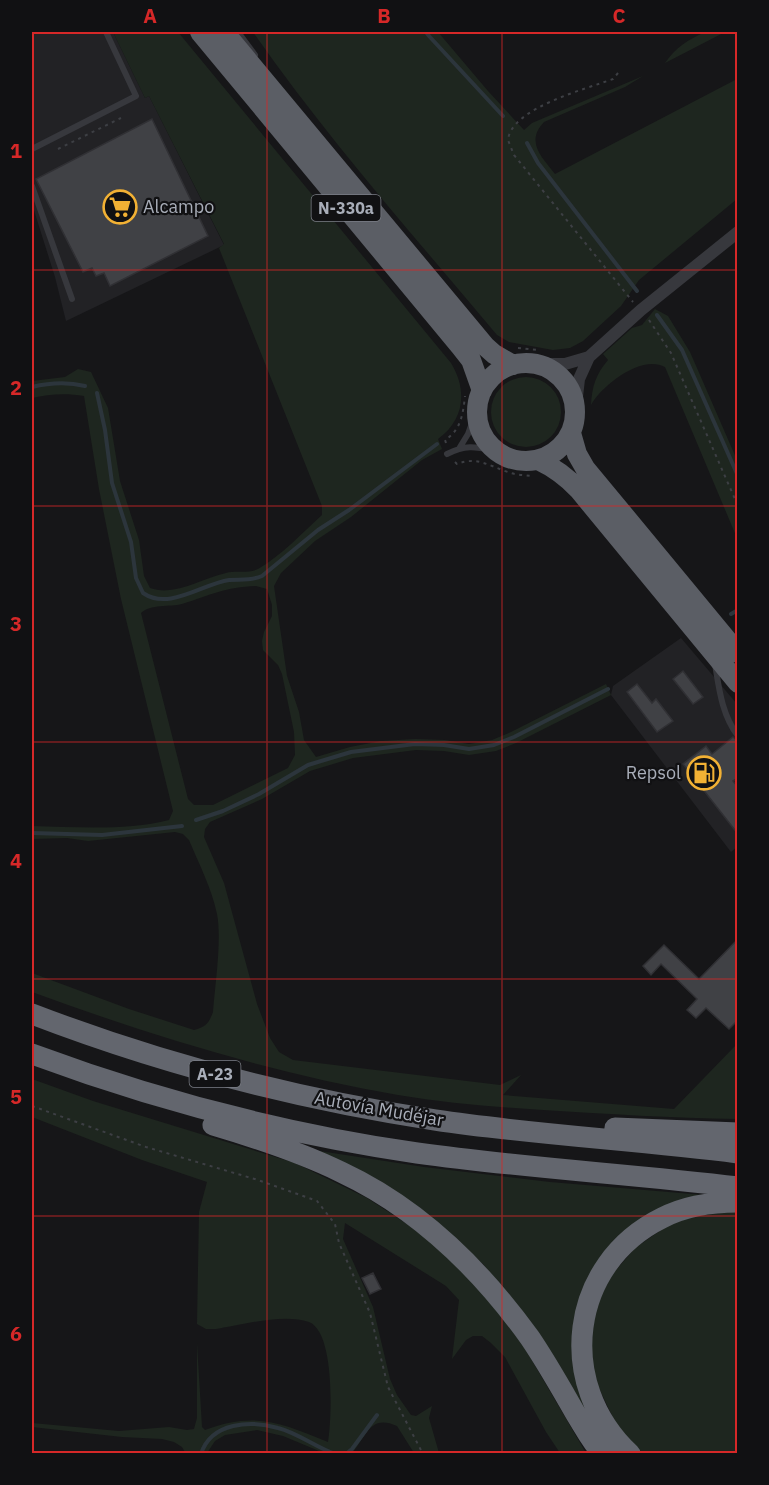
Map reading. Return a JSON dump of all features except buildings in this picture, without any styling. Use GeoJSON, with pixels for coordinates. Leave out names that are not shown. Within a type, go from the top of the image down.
{"type":"FeatureCollection","features":[{"type":"Feature","properties":{"kind":"highway","name":"N-330a"},"geometry":{"type":"LineString","coordinates":[[200,32],[471,360],[478,419],[484,437],[497,451]]}},
{"type":"Feature","properties":{"kind":"highway","name":"N-330a"},"geometry":{"type":"LineString","coordinates":[[224,32],[485,346],[494,354],[514,356]]}},
{"type":"Feature","properties":{"kind":"highway"},"geometry":{"type":"LineString","coordinates":[[475,396],[514,356],[522,363],[539,357],[548,368],[563,379],[573,396],[573,424],[577,454],[585,468],[738,653]]}},
{"type":"Feature","properties":{"kind":"highway"},"geometry":{"type":"LineString","coordinates":[[538,468],[554,453],[573,424]]}},
{"type":"Feature","properties":{"kind":"highway"},"geometry":{"type":"LineString","coordinates":[[497,451],[504,456],[538,468],[555,468],[572,483],[738,683]]}},
{"type":"Feature","properties":{"kind":"highway","name":"Autovía Mudéjar"},"geometry":{"type":"LineString","coordinates":[[32,1014],[117,1045],[180,1064],[307,1096],[435,1120],[544,1134],[738,1153]]}},
{"type":"Feature","properties":{"kind":"highway","name":"Autovía Mudéjar"},"geometry":{"type":"LineString","coordinates":[[32,1054],[79,1072],[165,1098],[264,1124],[415,1152],[738,1187]]}},
{"type":"Feature","properties":{"kind":"highway"},"geometry":{"type":"LineString","coordinates":[[165,1098],[176,1114],[283,1147],[344,1173],[384,1196],[424,1225],[473,1268],[512,1314],[532,1341],[588,1434],[603,1454]]}},
{"type":"Feature","properties":{"kind":"highway"},"geometry":{"type":"LineString","coordinates":[[544,1134],[561,1125],[738,1133]]}},
{"type":"Feature","properties":{"kind":"highway"},"geometry":{"type":"LineString","coordinates":[[630,1454],[595,1409],[585,1380],[581,1349],[583,1329],[593,1290],[614,1256],[644,1228],[680,1210],[700,1205],[738,1202]]}},
{"type":"Feature","properties":{"kind":"street"},"geometry":{"type":"LineString","coordinates":[[573,424],[579,379],[589,357],[640,310],[738,232]]}},
{"type":"Feature","properties":{"kind":"street"},"geometry":{"type":"LineString","coordinates":[[539,357],[565,364],[589,357]]}},
{"type":"Feature","properties":{"kind":"lane"},"geometry":{"type":"LineString","coordinates":[[32,148],[136,96],[106,32]]}},
{"type":"Feature","properties":{"kind":"lane"},"geometry":{"type":"LineString","coordinates":[[238,32],[296,118]]}},
{"type":"Feature","properties":{"kind":"lane"},"geometry":{"type":"LineString","coordinates":[[32,186],[72,299]]}},
{"type":"Feature","properties":{"kind":"lane"},"geometry":{"type":"LineString","coordinates":[[460,447],[474,421],[475,396]]}},
{"type":"Feature","properties":{"kind":"lane"},"geometry":{"type":"LineString","coordinates":[[449,453],[460,447],[497,451]]}},
{"type":"Feature","properties":{"kind":"lane"},"geometry":{"type":"LineString","coordinates":[[714,655],[723,708],[730,726],[738,736]]}},
{"type":"Feature","properties":{"kind":"path"},"geometry":{"type":"LineString","coordinates":[[618,73],[613,79],[549,103],[527,114],[512,128],[508,140],[514,155],[660,334],[671,353],[738,506]]}},
{"type":"Feature","properties":{"kind":"path"},"geometry":{"type":"LineString","coordinates":[[58,149],[121,118]]}},
{"type":"Feature","properties":{"kind":"path"},"geometry":{"type":"LineString","coordinates":[[514,356],[539,357]]}},
{"type":"Feature","properties":{"kind":"path"},"geometry":{"type":"LineString","coordinates":[[475,396],[456,430],[445,440],[449,453],[457,464],[481,461],[513,474],[538,468]]}},
{"type":"Feature","properties":{"kind":"path"},"geometry":{"type":"LineString","coordinates":[[32,1106],[137,1144],[317,1201],[335,1224],[339,1243],[367,1305],[388,1387],[423,1454]]}},
{"type":"Feature","properties":{"kind":"shaded area"},"geometry":{"type":"Polygon","coordinates":[[[32,32],[113,32],[145,98],[149,96],[224,245],[66,321],[32,204],[32,32]]]}},
{"type":"Feature","properties":{"kind":"shaded area"},"geometry":{"type":"Polygon","coordinates":[[[113,32],[178,32],[451,363],[460,384],[461,404],[458,414],[447,431],[438,439],[442,449],[422,460],[351,517],[315,541],[281,573],[274,586],[287,676],[299,712],[304,740],[316,757],[381,741],[445,740],[469,744],[492,740],[606,684],[611,695],[496,751],[469,755],[416,750],[353,758],[310,771],[262,799],[210,822],[205,829],[204,837],[224,883],[257,1004],[270,1038],[279,1052],[293,1060],[500,1085],[521,1075],[503,1095],[674,1109],[737,1044],[737,1119],[525,1109],[398,1095],[305,1076],[213,1052],[122,1024],[32,992],[32,973],[129,1009],[194,1030],[198,1029],[207,1024],[213,1012],[219,936],[212,895],[189,840],[183,834],[175,832],[88,841],[67,838],[32,839],[32,826],[101,828],[136,826],[169,820],[173,811],[121,599],[99,489],[84,396],[58,394],[32,398],[32,381],[65,377],[78,369],[91,372],[108,408],[120,481],[139,540],[144,576],[150,588],[179,589],[217,575],[258,569],[283,551],[322,515],[322,506],[219,248],[224,244],[149,96],[145,98],[113,32]],[[256,586],[235,588],[182,604],[150,608],[141,613],[188,799],[194,805],[213,805],[288,768],[295,755],[294,732],[282,674],[278,665],[263,650],[264,632],[272,616],[272,605],[267,589],[256,586]]]}},
{"type":"Feature","properties":{"kind":"shaded area"},"geometry":{"type":"Polygon","coordinates":[[[253,32],[438,32],[524,130],[532,123],[643,76],[625,87],[544,122],[538,129],[536,143],[541,155],[555,174],[737,79],[737,199],[639,280],[621,306],[583,341],[570,348],[553,350],[509,342],[497,335],[372,186],[253,32]]]}},
{"type":"Feature","properties":{"kind":"shaded area"},"geometry":{"type":"Polygon","coordinates":[[[705,32],[725,32],[665,63],[683,44],[705,32]]]}},
{"type":"Feature","properties":{"kind":"shaded area"},"geometry":{"type":"Polygon","coordinates":[[[655,309],[668,316],[690,352],[737,460],[737,538],[665,367],[656,364],[634,368],[613,381],[591,405],[595,381],[608,360],[603,354],[632,328],[642,325],[655,309]]]}},
{"type":"Feature","properties":{"kind":"shaded area"},"geometry":{"type":"Polygon","coordinates":[[[533,377],[546,383],[555,392],[559,398],[561,412],[559,426],[551,437],[540,445],[519,447],[501,437],[493,426],[491,405],[501,387],[512,379],[533,377]]]}},
{"type":"Feature","properties":{"kind":"shaded area","name":"Repsol"},"geometry":{"type":"Polygon","coordinates":[[[681,638],[737,704],[738,846],[731,852],[611,695],[613,686],[681,638]]]}},
{"type":"Feature","properties":{"kind":"shaded area"},"geometry":{"type":"Polygon","coordinates":[[[32,1079],[93,1101],[295,1163],[367,1198],[407,1224],[441,1250],[498,1312],[523,1345],[586,1453],[560,1453],[505,1357],[482,1336],[473,1336],[466,1340],[452,1359],[459,1300],[446,1286],[345,1223],[343,1239],[373,1307],[390,1379],[397,1395],[411,1415],[416,1416],[432,1406],[429,1418],[439,1453],[414,1453],[397,1426],[388,1423],[380,1423],[369,1429],[351,1454],[324,1453],[283,1436],[257,1430],[225,1435],[215,1441],[207,1453],[186,1454],[182,1447],[174,1442],[162,1439],[32,1427],[32,1423],[119,1431],[169,1427],[194,1429],[197,1418],[197,1343],[202,1427],[205,1430],[223,1424],[253,1420],[296,1429],[328,1442],[331,1396],[324,1342],[317,1329],[309,1322],[275,1319],[216,1329],[206,1329],[197,1324],[199,1212],[207,1182],[142,1160],[32,1117],[32,1079]]]}},
{"type":"Feature","properties":{"kind":"shaded area"},"geometry":{"type":"Polygon","coordinates":[[[313,1150],[424,1167],[550,1182],[704,1195],[658,1211],[574,1328],[619,1453],[611,1453],[515,1304],[483,1264],[421,1212],[313,1150]]]}},
{"type":"Feature","properties":{"kind":"shaded area"},"geometry":{"type":"Polygon","coordinates":[[[737,1211],[737,1453],[640,1454],[623,1439],[590,1369],[594,1312],[610,1277],[635,1248],[667,1226],[685,1219],[737,1211]]]}},
{"type":"Feature","properties":{"kind":"waterway"},"geometry":{"type":"LineString","coordinates":[[426,32],[503,116]]}},
{"type":"Feature","properties":{"kind":"waterway"},"geometry":{"type":"LineString","coordinates":[[527,143],[538,163],[637,291]]}},
{"type":"Feature","properties":{"kind":"waterway"},"geometry":{"type":"LineString","coordinates":[[657,315],[682,350],[738,476]]}},
{"type":"Feature","properties":{"kind":"waterway"},"geometry":{"type":"LineString","coordinates":[[32,387],[58,384],[85,386]]}},
{"type":"Feature","properties":{"kind":"waterway"},"geometry":{"type":"LineString","coordinates":[[97,393],[105,430],[112,483],[131,542],[136,578],[143,593],[153,598],[175,598],[219,582],[254,579],[262,576],[318,530],[349,510],[437,444]]}},
{"type":"Feature","properties":{"kind":"waterway"},"geometry":{"type":"LineString","coordinates":[[731,614],[738,610]]}},
{"type":"Feature","properties":{"kind":"waterway"},"geometry":{"type":"LineString","coordinates":[[196,820],[223,811],[259,794],[308,765],[351,752],[415,744],[469,749],[494,745],[608,689]]}},
{"type":"Feature","properties":{"kind":"waterway"},"geometry":{"type":"LineString","coordinates":[[32,833],[102,835],[182,826]]}},
{"type":"Feature","properties":{"kind":"waterway"},"geometry":{"type":"LineString","coordinates":[[346,1454],[377,1415]]}},
{"type":"Feature","properties":{"kind":"waterway"},"geometry":{"type":"LineString","coordinates":[[201,1454],[213,1435],[244,1424],[285,1430],[335,1454]]}},
{"type":"Feature","properties":{"kind":"place","name":"Alcampo"},"geometry":{"type":"Point","coordinates":[120,207]}},
{"type":"Feature","properties":{"kind":"place","name":"Repsol"},"geometry":{"type":"Point","coordinates":[704,773]}}]}
